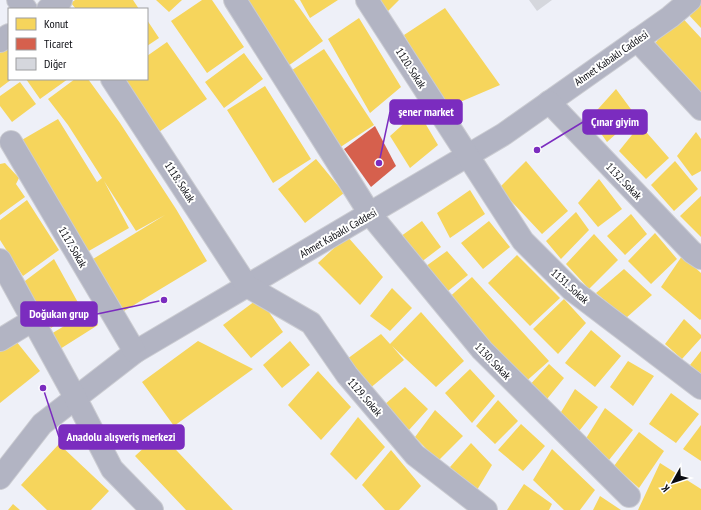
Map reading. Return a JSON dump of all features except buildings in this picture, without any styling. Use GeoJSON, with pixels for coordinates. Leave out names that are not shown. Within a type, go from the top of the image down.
{"type":"FeatureCollection","features":[{"type":"Feature","properties":{"kind":"street"},"geometry":{"type":"LineString","coordinates":[[18,0],[25,8]]}},
{"type":"Feature","properties":{"kind":"street"},"geometry":{"type":"LineString","coordinates":[[49,8],[61,0]]}},
{"type":"Feature","properties":{"kind":"street","name":"1130. Sokak"},"geometry":{"type":"LineString","coordinates":[[234,0],[370,214],[482,350],[629,496]]}},
{"type":"Feature","properties":{"kind":"street","name":"1120. Sokak"},"geometry":{"type":"LineString","coordinates":[[367,0],[467,156]]}},
{"type":"Feature","properties":{"kind":"street","name":"Ahmet Kabaklı Caddesi"},"geometry":{"type":"LineString","coordinates":[[0,478],[42,424],[135,352],[504,134],[670,17],[690,0]]}},
{"type":"Feature","properties":{"kind":"street"},"geometry":{"type":"LineString","coordinates":[[637,40],[701,109]]}},
{"type":"Feature","properties":{"kind":"street","name":"1118. Sokak"},"geometry":{"type":"LineString","coordinates":[[113,80],[247,286]]}},
{"type":"Feature","properties":{"kind":"street","name":"1132. Sokak"},"geometry":{"type":"LineString","coordinates":[[549,102],[692,252],[701,258]]}},
{"type":"Feature","properties":{"kind":"street","name":"1117. Sokak"},"geometry":{"type":"LineString","coordinates":[[11,142],[135,352]]}},
{"type":"Feature","properties":{"kind":"street","name":"1131. Sokak"},"geometry":{"type":"LineString","coordinates":[[467,156],[523,241],[572,290],[701,388]]}},
{"type":"Feature","properties":{"kind":"street"},"geometry":{"type":"LineString","coordinates":[[0,260],[75,397],[112,469],[152,510]]}},
{"type":"Feature","properties":{"kind":"street","name":"1129. Sokak"},"geometry":{"type":"LineString","coordinates":[[247,286],[311,323],[346,375],[415,455],[486,510]]}},
{"type":"Feature","properties":{"kind":"street"},"geometry":{"type":"LineString","coordinates":[[0,340],[33,320]]}},
{"type":"Feature","properties":{"kind":"place","name":"Çınar giyim"},"geometry":{"type":"Point","coordinates":[537,150]}},
{"type":"Feature","properties":{"kind":"place","name":"şener market"},"geometry":{"type":"Point","coordinates":[379,163]}},
{"type":"Feature","properties":{"kind":"place","name":"Doğukan grup"},"geometry":{"type":"Point","coordinates":[164,300]}},
{"type":"Feature","properties":{"kind":"place","name":"Anadolu alışveriş merkezi"},"geometry":{"type":"Point","coordinates":[43,388]}}]}
